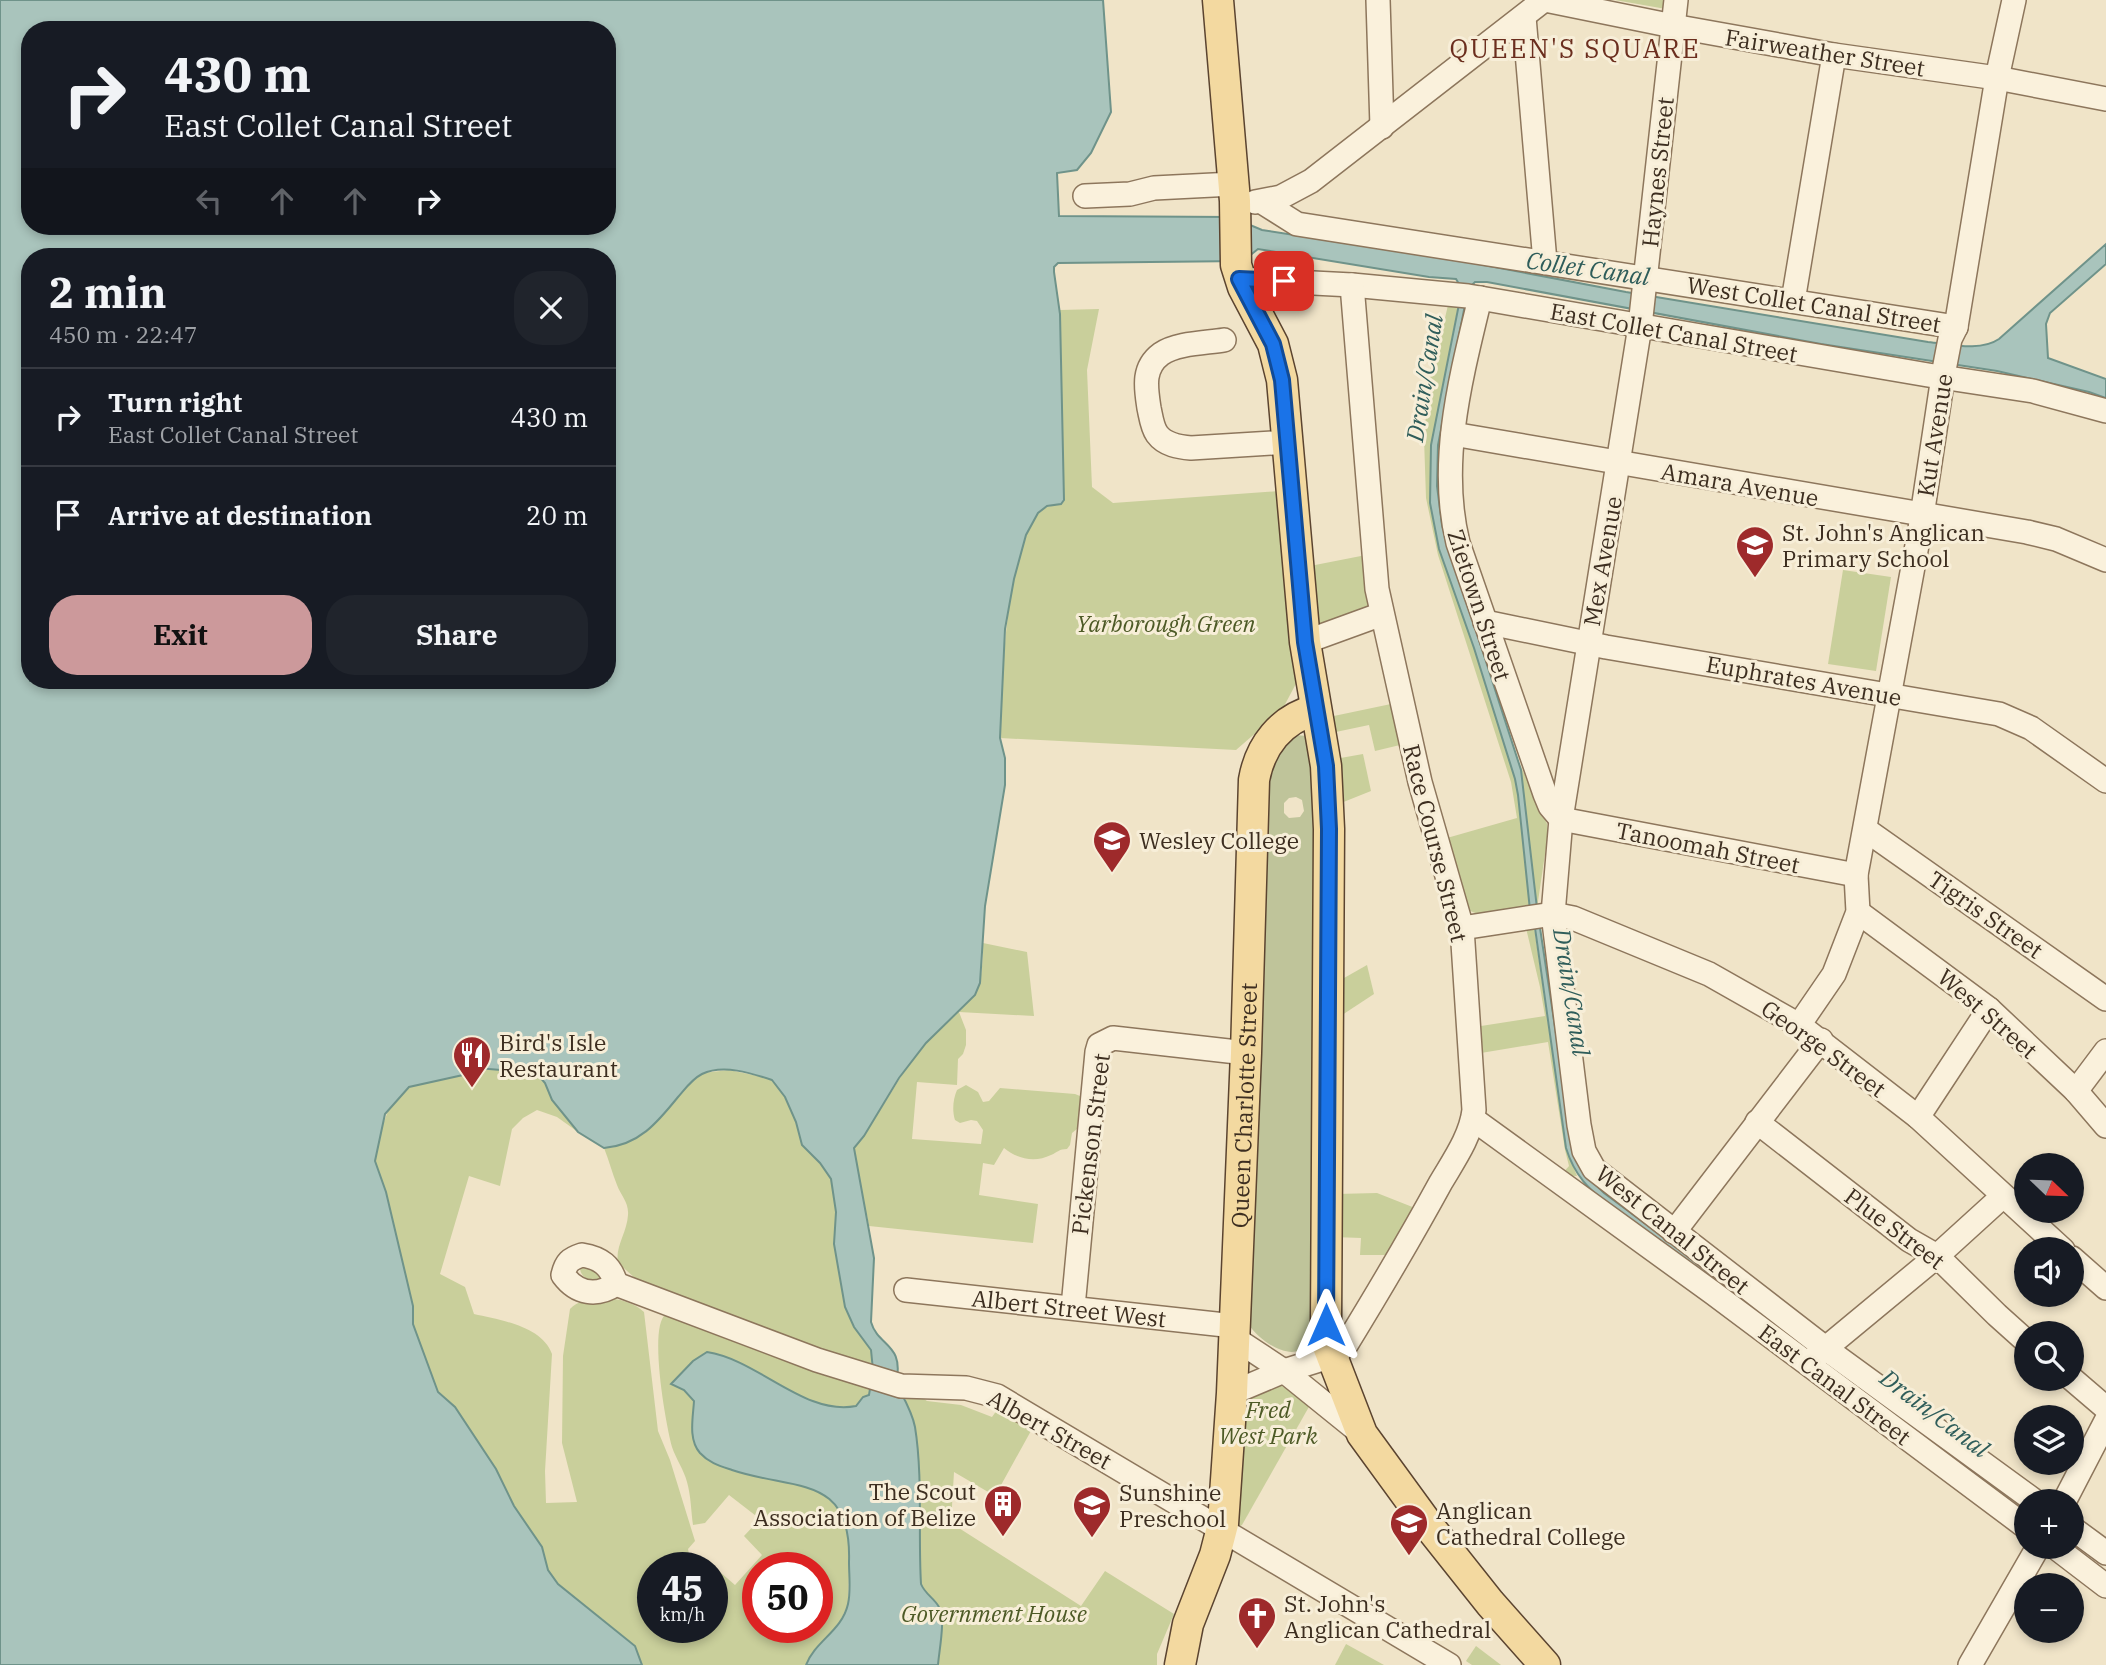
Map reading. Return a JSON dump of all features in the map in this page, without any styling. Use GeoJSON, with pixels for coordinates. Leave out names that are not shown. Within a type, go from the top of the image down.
{"type":"FeatureCollection","features":[{"type":"Feature","properties":{"kind":"main road"},"geometry":{"type":"LineString","coordinates":[[1217,0],[1241,200],[1238,272],[1276,352],[1282,380],[1305,642],[1326,766],[1329,829],[1326,1336],[1362,1434]]}},
{"type":"Feature","properties":{"kind":"main road","name":"Queen Charlotte Street"},"geometry":{"type":"LineString","coordinates":[[1180,1665],[1188,1624],[1223,1531],[1232,1393],[1256,766],[1266,745],[1282,727],[1303,713],[1315,710]]}},
{"type":"Feature","properties":{"kind":"main road","name":"Albert Street West"},"geometry":{"type":"LineString","coordinates":[[1362,1434],[1432,1530],[1490,1603],[1545,1665]]}},
{"type":"Feature","properties":{"kind":"street"},"geometry":{"type":"LineString","coordinates":[[1378,0],[1382,127]]}},
{"type":"Feature","properties":{"kind":"street"},"geometry":{"type":"LineString","coordinates":[[1085,196],[1130,194],[1154,188],[1241,200],[1281,197],[1311,181],[1545,0]]}},
{"type":"Feature","properties":{"kind":"street","name":"Fairweather Street"},"geometry":{"type":"LineString","coordinates":[[1545,0],[1833,55],[1997,78],[2106,99]]}},
{"type":"Feature","properties":{"kind":"street","name":"Haynes Street"},"geometry":{"type":"LineString","coordinates":[[1642,302],[1676,0]]}},
{"type":"Feature","properties":{"kind":"street","name":"Kut Avenue"},"geometry":{"type":"LineString","coordinates":[[1799,1025],[1834,974],[1858,912],[1856,875],[1891,695],[1944,374],[1997,78],[2014,0]]}},
{"type":"Feature","properties":{"kind":"street"},"geometry":{"type":"LineString","coordinates":[[1524,17],[1545,262]]}},
{"type":"Feature","properties":{"kind":"street"},"geometry":{"type":"LineString","coordinates":[[1793,301],[1833,55]]}},
{"type":"Feature","properties":{"kind":"street","name":"West Collet Canal Street"},"geometry":{"type":"LineString","coordinates":[[1241,200],[1297,224],[1545,262],[1642,302],[1793,301],[1953,333]]}},
{"type":"Feature","properties":{"kind":"street","name":"East Collet Canal Street"},"geometry":{"type":"LineString","coordinates":[[1238,272],[1469,296],[1642,302],[1944,374],[2033,391],[2106,411]]}},
{"type":"Feature","properties":{"kind":"street","name":"Race Course Street"},"geometry":{"type":"LineString","coordinates":[[1332,1356],[1346,1345],[1419,1223],[1462,1145],[1473,1119],[1462,928],[1420,782],[1377,589],[1352,285]]}},
{"type":"Feature","properties":{"kind":"street","name":"Zietown Street"},"geometry":{"type":"LineString","coordinates":[[1469,296],[1453,434],[1450,491],[1454,525],[1545,794],[1550,806],[1561,819]]}},
{"type":"Feature","properties":{"kind":"street","name":"Mex Avenue"},"geometry":{"type":"LineString","coordinates":[[1561,819],[1619,463],[1642,302]]}},
{"type":"Feature","properties":{"kind":"street"},"geometry":{"type":"LineString","coordinates":[[1224,340],[1176,348],[1163,352],[1154,360],[1147,372],[1145,385],[1157,433],[1164,441],[1191,448],[1289,442]]}},
{"type":"Feature","properties":{"kind":"street","name":"Amara Avenue"},"geometry":{"type":"LineString","coordinates":[[1453,434],[2046,536],[2106,560]]}},
{"type":"Feature","properties":{"kind":"street"},"geometry":{"type":"LineString","coordinates":[[1305,642],[1381,614]]}},
{"type":"Feature","properties":{"kind":"street","name":"Euphrates Avenue"},"geometry":{"type":"LineString","coordinates":[[1485,622],[1588,644],[1999,714],[2031,728],[2106,781]]}},
{"type":"Feature","properties":{"kind":"street","name":"Tanoomah Street"},"geometry":{"type":"LineString","coordinates":[[1561,819],[1856,875]]}},
{"type":"Feature","properties":{"kind":"street","name":"West Canal Street"},"geometry":{"type":"LineString","coordinates":[[1561,819],[1541,916],[1584,1151],[1594,1169],[1674,1232],[1816,1356],[2016,1489]]}},
{"type":"Feature","properties":{"kind":"street","name":"Tigris Street"},"geometry":{"type":"LineString","coordinates":[[1866,830],[2106,999]]}},
{"type":"Feature","properties":{"kind":"street","name":"West Street"},"geometry":{"type":"LineString","coordinates":[[1858,912],[1989,1009],[2076,1091],[2106,1126]]}},
{"type":"Feature","properties":{"kind":"street","name":"George Street"},"geometry":{"type":"LineString","coordinates":[[1462,928],[1541,916],[1573,918],[1709,974],[1821,1040],[1918,1117],[2049,1237]]}},
{"type":"Feature","properties":{"kind":"street"},"geometry":{"type":"LineString","coordinates":[[1918,1117],[1989,1009]]}},
{"type":"Feature","properties":{"kind":"street","name":"Pickenson Street"},"geometry":{"type":"LineString","coordinates":[[1073,1307],[1099,1045],[1113,1038],[1246,1053]]}},
{"type":"Feature","properties":{"kind":"street"},"geometry":{"type":"LineString","coordinates":[[1674,1232],[1821,1040]]}},
{"type":"Feature","properties":{"kind":"street"},"geometry":{"type":"LineString","coordinates":[[2076,1091],[2106,1051]]}},
{"type":"Feature","properties":{"kind":"street","name":"East Canal Street"},"geometry":{"type":"LineString","coordinates":[[1473,1119],[1816,1356],[2014,1517]]}},
{"type":"Feature","properties":{"kind":"street","name":"Plue Street"},"geometry":{"type":"LineString","coordinates":[[1757,1122],[1909,1240],[1937,1256],[2014,1330]]}},
{"type":"Feature","properties":{"kind":"street"},"geometry":{"type":"LineString","coordinates":[[1816,1356],[1937,1256],[2003,1196]]}},
{"type":"Feature","properties":{"kind":"street"},"geometry":{"type":"LineString","coordinates":[[2084,1269],[2106,1288]]}},
{"type":"Feature","properties":{"kind":"street","name":"Albert Street"},"geometry":{"type":"LineString","coordinates":[[616,1284],[817,1360],[901,1387],[966,1388],[997,1396],[1449,1665]]}},
{"type":"Feature","properties":{"kind":"street","name":"Albert Street West"},"geometry":{"type":"LineString","coordinates":[[906,1290],[1073,1307],[1234,1332],[1362,1434]]}},
{"type":"Feature","properties":{"kind":"street"},"geometry":{"type":"LineString","coordinates":[[1232,1393],[1284,1371],[1332,1356]]}},
{"type":"Feature","properties":{"kind":"street"},"geometry":{"type":"LineString","coordinates":[[2084,1389],[2106,1408]]}},
{"type":"Feature","properties":{"kind":"street"},"geometry":{"type":"LineString","coordinates":[[2071,1489],[2106,1421]]}},
{"type":"Feature","properties":{"kind":"street"},"geometry":{"type":"LineString","coordinates":[[2084,1537],[2106,1553]]}},
{"type":"Feature","properties":{"kind":"street"},"geometry":{"type":"LineString","coordinates":[[1970,1665],[2031,1559]]}},
{"type":"Feature","properties":{"kind":"street"},"geometry":{"type":"LineString","coordinates":[[2071,1559],[2106,1586]]}},
{"type":"Feature","properties":{"kind":"green space"},"geometry":{"type":"Polygon","coordinates":[[[1615,0],[1667,0],[1666,9],[1615,0]]]}},
{"type":"Feature","properties":{"kind":"green space"},"geometry":{"type":"Polygon","coordinates":[[[1448,305],[1458,306],[1431,445],[1439,549],[1474,648],[1515,779],[1530,910],[1480,915],[1468,910],[1447,838],[1517,818],[1511,782],[1438,555],[1426,498],[1424,438],[1430,369],[1448,305]]]}},
{"type":"Feature","properties":{"kind":"green space","name":"Yarborough Green"},"geometry":{"type":"Polygon","coordinates":[[[1099,309],[1087,370],[1092,487],[1113,503],[1279,491],[1299,678],[1282,710],[1236,750],[1000,738],[1007,626],[1019,560],[1028,530],[1037,514],[1064,500],[1060,310],[1099,309]]]}},
{"type":"Feature","properties":{"kind":"green space"},"geometry":{"type":"Polygon","coordinates":[[[1366,555],[1371,606],[1316,629],[1310,566],[1366,555]]]}},
{"type":"Feature","properties":{"kind":"green space"},"geometry":{"type":"Polygon","coordinates":[[[1843,570],[1891,577],[1876,671],[1828,664],[1843,570]]]}},
{"type":"Feature","properties":{"kind":"green space"},"geometry":{"type":"Polygon","coordinates":[[[1391,704],[1400,745],[1375,751],[1369,725],[1331,733],[1329,717],[1391,704]]]}},
{"type":"Feature","properties":{"kind":"green space"},"geometry":{"type":"Polygon","coordinates":[[[1294,735],[1308,736],[1315,749],[1312,1327],[1309,1341],[1303,1349],[1294,1352],[1274,1347],[1263,1340],[1248,1323],[1268,777],[1276,754],[1294,735]],[[1289,798],[1284,803],[1284,813],[1289,818],[1300,817],[1304,811],[1302,800],[1289,798]]]}},
{"type":"Feature","properties":{"kind":"green space"},"geometry":{"type":"Polygon","coordinates":[[[1363,754],[1371,791],[1336,805],[1335,759],[1363,754]]]}},
{"type":"Feature","properties":{"kind":"green space"},"geometry":{"type":"Polygon","coordinates":[[[1517,758],[1547,824],[1548,834],[1537,908],[1517,758]]]}},
{"type":"Feature","properties":{"kind":"green space"},"geometry":{"type":"Polygon","coordinates":[[[1534,927],[1566,1148],[1577,1176],[1561,1175],[1569,1166],[1548,1042],[1481,1053],[1481,1026],[1545,1016],[1526,928],[1534,927]]]}},
{"type":"Feature","properties":{"kind":"green space"},"geometry":{"type":"Polygon","coordinates":[[[983,943],[1027,952],[1034,1016],[959,1012],[980,981],[983,943]]]}},
{"type":"Feature","properties":{"kind":"green space"},"geometry":{"type":"Polygon","coordinates":[[[1367,965],[1374,994],[1336,1019],[1337,982],[1367,965]]]}},
{"type":"Feature","properties":{"kind":"green space"},"geometry":{"type":"Polygon","coordinates":[[[919,991],[936,991],[959,1012],[966,1030],[966,1045],[958,1059],[957,1085],[917,1082],[912,1139],[981,1144],[983,1130],[977,1121],[960,1123],[955,1120],[953,1105],[957,1090],[966,1085],[978,1092],[983,1102],[989,1101],[1000,1088],[1080,1096],[1084,1120],[1072,1133],[1067,1149],[1033,1159],[1020,1157],[1004,1148],[994,1165],[983,1163],[979,1195],[1038,1204],[1033,1243],[869,1226],[867,1215],[856,1206],[848,1190],[848,1174],[857,1162],[854,1147],[864,1136],[907,1067],[895,1045],[897,1032],[904,1027],[911,1028],[904,1016],[905,1002],[919,991]]]}},
{"type":"Feature","properties":{"kind":"green space"},"geometry":{"type":"Polygon","coordinates":[[[477,1068],[539,1076],[552,1100],[578,1132],[557,1117],[537,1110],[523,1118],[512,1129],[500,1186],[469,1176],[440,1274],[465,1287],[474,1314],[530,1331],[547,1344],[552,1354],[545,1471],[546,1503],[577,1502],[562,1443],[563,1356],[570,1309],[586,1300],[607,1298],[628,1302],[644,1312],[658,1431],[670,1460],[695,1541],[689,1552],[637,1552],[637,1643],[728,1643],[728,1579],[735,1585],[742,1577],[742,1643],[820,1643],[806,1665],[642,1665],[635,1646],[558,1584],[548,1570],[542,1547],[514,1506],[496,1469],[455,1407],[438,1392],[413,1324],[413,1306],[375,1161],[380,1132],[390,1106],[410,1087],[463,1075],[477,1068]]]}},
{"type":"Feature","properties":{"kind":"green space"},"geometry":{"type":"Polygon","coordinates":[[[729,1070],[772,1079],[785,1097],[802,1145],[831,1179],[836,1212],[834,1244],[845,1307],[854,1327],[871,1350],[873,1370],[644,1286],[618,1263],[618,1251],[628,1210],[604,1148],[615,1147],[703,1073],[729,1070]]]}},
{"type":"Feature","properties":{"kind":"green space"},"geometry":{"type":"Polygon","coordinates":[[[1377,1193],[1415,1208],[1387,1255],[1360,1255],[1361,1238],[1334,1237],[1336,1194],[1377,1193]]]}},
{"type":"Feature","properties":{"kind":"green space"},"geometry":{"type":"Polygon","coordinates":[[[589,1263],[609,1285],[582,1275],[580,1266],[589,1263]]]}},
{"type":"Feature","properties":{"kind":"green space"},"geometry":{"type":"Polygon","coordinates":[[[666,1314],[869,1382],[875,1391],[851,1421],[693,1361],[671,1384],[684,1390],[694,1401],[692,1434],[832,1455],[850,1540],[848,1605],[833,1632],[833,1552],[759,1552],[744,1536],[760,1519],[729,1495],[705,1523],[693,1525],[688,1487],[672,1447],[660,1377],[658,1337],[666,1314]]]}},
{"type":"Feature","properties":{"kind":"green space","name":"Fred West Park"},"geometry":{"type":"Polygon","coordinates":[[[1276,1382],[1310,1405],[1242,1525],[1238,1527],[1245,1401],[1249,1395],[1276,1382]]]}},
{"type":"Feature","properties":{"kind":"green space","name":"Government House"},"geometry":{"type":"Polygon","coordinates":[[[920,1396],[927,1401],[961,1405],[992,1417],[997,1410],[1032,1429],[995,1496],[954,1472],[951,1523],[1081,1606],[1105,1571],[1174,1614],[1157,1654],[1157,1665],[938,1665],[942,1615],[939,1606],[927,1594],[918,1610],[904,1404],[907,1397],[920,1396]]]}},
{"type":"Feature","properties":{"kind":"green space"},"geometry":{"type":"Polygon","coordinates":[[[1346,1644],[1384,1665],[1335,1665],[1346,1644]]]}},
{"type":"Feature","properties":{"kind":"green space"},"geometry":{"type":"Polygon","coordinates":[[[1476,1646],[1501,1665],[1472,1665],[1466,1661],[1476,1646]]]}},
{"type":"Feature","properties":{"kind":"water"},"geometry":{"type":"Polygon","coordinates":[[[0,0],[1103,0],[1111,112],[1091,153],[1077,170],[1057,173],[1059,216],[1231,217],[1262,230],[1965,346],[1983,345],[1999,339],[2106,244],[2106,264],[2050,313],[2046,324],[2048,358],[2106,379],[2106,398],[1997,371],[1821,344],[1487,282],[1475,282],[1468,289],[1438,445],[1437,486],[1442,525],[1521,770],[1537,908],[1573,1146],[1584,1173],[1604,1193],[2014,1497],[2014,1506],[1617,1213],[1586,1184],[1570,1159],[1566,1148],[1535,928],[1530,910],[1515,779],[1474,648],[1439,549],[1430,503],[1431,445],[1462,289],[1456,279],[1258,249],[1243,261],[1058,263],[1054,272],[1060,314],[1064,500],[1061,504],[1047,506],[1038,513],[1026,535],[1014,579],[1005,629],[1000,738],[1005,758],[1005,785],[985,906],[980,983],[975,995],[926,1043],[899,1078],[854,1148],[874,1258],[871,1322],[897,1360],[896,1383],[910,1410],[915,1427],[919,1465],[921,1584],[941,1612],[938,1665],[806,1665],[821,1643],[833,1643],[833,1630],[848,1604],[850,1583],[847,1533],[841,1513],[830,1499],[815,1490],[732,1470],[707,1459],[700,1453],[694,1441],[694,1401],[684,1390],[671,1384],[693,1361],[707,1352],[745,1365],[818,1403],[837,1407],[856,1406],[863,1397],[869,1395],[873,1370],[871,1350],[854,1327],[845,1307],[834,1244],[836,1212],[831,1179],[802,1145],[785,1097],[772,1080],[728,1070],[702,1074],[689,1084],[663,1116],[646,1131],[627,1142],[604,1148],[578,1132],[552,1100],[539,1076],[514,1071],[477,1068],[463,1075],[409,1087],[385,1114],[375,1161],[386,1192],[413,1306],[413,1324],[438,1392],[455,1407],[496,1469],[514,1506],[542,1547],[548,1570],[558,1584],[635,1646],[642,1665],[0,1665],[0,0]]]}},
{"type":"Feature","properties":{"kind":"place","name":"St. John's Anglican Primary School"},"geometry":{"type":"Point","coordinates":[1755,579]}},
{"type":"Feature","properties":{"kind":"place","name":"Wesley College"},"geometry":{"type":"Point","coordinates":[1112,874]}},
{"type":"Feature","properties":{"kind":"place","name":"Bird's Isle Restaurant"},"geometry":{"type":"Point","coordinates":[472,1089]}},
{"type":"Feature","properties":{"kind":"place","name":"The Scout Association of Belize"},"geometry":{"type":"Point","coordinates":[1003,1538]}},
{"type":"Feature","properties":{"kind":"place","name":"Sunshine Preschool"},"geometry":{"type":"Point","coordinates":[1092,1539]}},
{"type":"Feature","properties":{"kind":"place","name":"Anglican Cathedral College"},"geometry":{"type":"Point","coordinates":[1409,1557]}},
{"type":"Feature","properties":{"kind":"place","name":"St. John's Anglican Cathedral"},"geometry":{"type":"Point","coordinates":[1257,1650]}},
{"type":"Feature","properties":{"kind":"district","name":"QUEEN'S SQUARE"},"geometry":{"type":"Point","coordinates":[1575,48]}},
{"type":"Feature","properties":{"kind":"route"},"geometry":{"type":"LineString","coordinates":[[1284,281],[1239,279],[1273,344],[1279,363],[1289,442],[1305,642],[1326,766],[1329,847],[1326,1325]]}},
{"type":"Feature","properties":{"kind":"water label","name":"Collet Canal"},"geometry":{"type":"Point","coordinates":[1588,268]}},
{"type":"Feature","properties":{"kind":"water label","name":"Drain/Canal"},"geometry":{"type":"Point","coordinates":[1424,378]}},
{"type":"Feature","properties":{"kind":"water label","name":"Drain/Canal"},"geometry":{"type":"Point","coordinates":[1572,992]}},
{"type":"Feature","properties":{"kind":"water label","name":"Drain/Canal"},"geometry":{"type":"Point","coordinates":[1935,1413]}}]}
